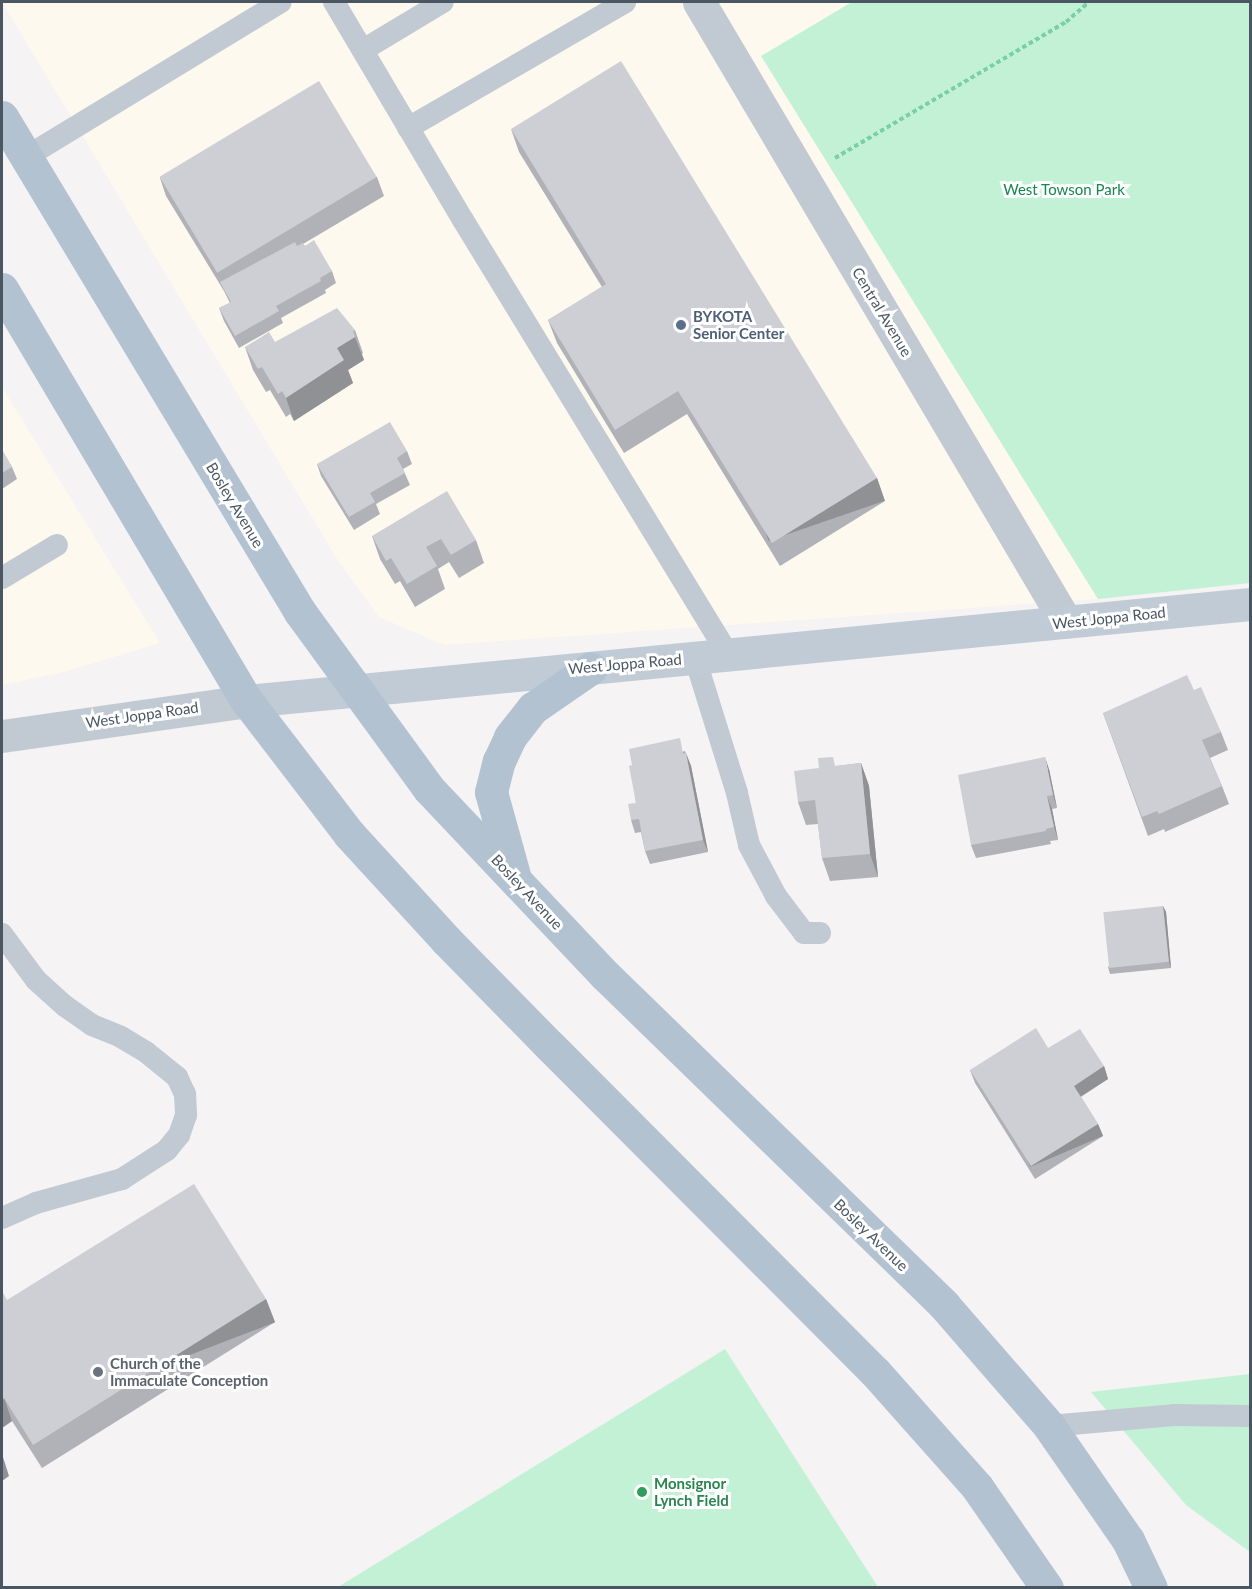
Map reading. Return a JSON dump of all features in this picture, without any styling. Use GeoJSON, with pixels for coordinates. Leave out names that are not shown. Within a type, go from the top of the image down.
{"type":"FeatureCollection","features":[{"type":"Feature","properties":{"kind":"main road","name":"Bosley Avenue"},"geometry":{"type":"LineString","coordinates":[[2,117],[294,602],[355,690],[429,789],[606,976],[944,1305],[1049,1426],[1128,1540],[1151,1587]]}},
{"type":"Feature","properties":{"kind":"main road"},"geometry":{"type":"LineString","coordinates":[[2,289],[247,701],[349,834],[447,941],[875,1372],[977,1487],[1047,1587]]}},
{"type":"Feature","properties":{"kind":"main road"},"geometry":{"type":"LineString","coordinates":[[516,880],[491,792],[500,761],[510,737],[533,708],[591,668]]}},
{"type":"Feature","properties":{"kind":"street","name":"Central Avenue"},"geometry":{"type":"LineString","coordinates":[[699,2],[1066,622]]}},
{"type":"Feature","properties":{"kind":"street","name":"West Joppa Road"},"geometry":{"type":"LineString","coordinates":[[2,736],[247,701],[1251,604]]}},
{"type":"Feature","properties":{"kind":"lane"},"geometry":{"type":"LineString","coordinates":[[26,157],[281,2]]}},
{"type":"Feature","properties":{"kind":"lane"},"geometry":{"type":"LineString","coordinates":[[334,2],[408,128],[728,654]]}},
{"type":"Feature","properties":{"kind":"lane"},"geometry":{"type":"LineString","coordinates":[[363,50],[443,2]]}},
{"type":"Feature","properties":{"kind":"lane"},"geometry":{"type":"LineString","coordinates":[[408,128],[625,2]]}},
{"type":"Feature","properties":{"kind":"lane"},"geometry":{"type":"LineString","coordinates":[[2,578],[57,545]]}},
{"type":"Feature","properties":{"kind":"lane"},"geometry":{"type":"LineString","coordinates":[[695,658],[737,793],[748,845],[776,896],[804,933],[820,933]]}},
{"type":"Feature","properties":{"kind":"lane"},"geometry":{"type":"LineString","coordinates":[[2,934],[36,980],[58,1001],[92,1025],[146,1052],[177,1077],[185,1094],[186,1114],[179,1135],[167,1150],[122,1179],[36,1203],[2,1218]]}},
{"type":"Feature","properties":{"kind":"lane"},"geometry":{"type":"LineString","coordinates":[[1049,1426],[1174,1415],[1251,1416]]}},
{"type":"Feature","properties":{"kind":"path"},"geometry":{"type":"LineString","coordinates":[[803,177],[1066,22],[1089,2]]}},
{"type":"Feature","properties":{"kind":"shaded area"},"geometry":{"type":"Polygon","coordinates":[[[2,2],[852,2],[761,56],[1098,599],[444,645],[379,617],[337,559],[2,2]]]}},
{"type":"Feature","properties":{"kind":"shaded area"},"geometry":{"type":"Polygon","coordinates":[[[2,387],[160,643],[64,672],[2,685],[2,387]]]}},
{"type":"Feature","properties":{"kind":"green space","name":"West Towson Park"},"geometry":{"type":"Polygon","coordinates":[[[852,2],[1250,2],[1250,583],[1098,599],[761,56],[852,2]]]}},
{"type":"Feature","properties":{"kind":"green space","name":"Monsignor Lynch Field"},"geometry":{"type":"Polygon","coordinates":[[[725,1349],[878,1587],[338,1587],[680,1377],[725,1349]]]}},
{"type":"Feature","properties":{"kind":"green space"},"geometry":{"type":"Polygon","coordinates":[[[1250,1374],[1250,1552],[1186,1505],[1091,1392],[1250,1374]]]}},
{"type":"Feature","properties":{"kind":"building","name":"BYKOTA Senior Center"},"geometry":{"type":"Polygon","coordinates":[[[621,61],[877,478],[772,543],[678,391],[615,430],[548,320],[606,284],[511,129],[621,61]]]}},
{"type":"Feature","properties":{"kind":"building"},"geometry":{"type":"Polygon","coordinates":[[[319,81],[377,177],[217,273],[160,177],[319,81]]]}},
{"type":"Feature","properties":{"kind":"building"},"geometry":{"type":"Polygon","coordinates":[[[314,240],[332,271],[320,278],[321,281],[276,306],[279,311],[235,336],[219,308],[231,302],[220,282],[295,242],[297,246],[303,243],[305,246],[314,240]]]}},
{"type":"Feature","properties":{"kind":"building"},"geometry":{"type":"Polygon","coordinates":[[[337,308],[355,330],[353,331],[355,337],[337,348],[344,360],[286,398],[282,391],[278,394],[262,367],[258,369],[245,347],[269,332],[275,342],[337,308]]]}},
{"type":"Feature","properties":{"kind":"building"},"geometry":{"type":"Polygon","coordinates":[[[390,422],[407,451],[397,458],[405,473],[370,493],[375,502],[349,517],[317,464],[390,422]]]}},
{"type":"Feature","properties":{"kind":"building"},"geometry":{"type":"Polygon","coordinates":[[[2,450],[12,467],[2,473],[2,450]]]}},
{"type":"Feature","properties":{"kind":"building"},"geometry":{"type":"Polygon","coordinates":[[[447,491],[476,540],[451,555],[441,539],[426,547],[437,566],[407,584],[391,558],[386,561],[372,536],[447,491]]]}},
{"type":"Feature","properties":{"kind":"building"},"geometry":{"type":"Polygon","coordinates":[[[1187,675],[1194,690],[1201,687],[1221,732],[1202,740],[1222,786],[1159,814],[1157,811],[1142,817],[1103,713],[1187,675]]]}},
{"type":"Feature","properties":{"kind":"building"},"geometry":{"type":"Polygon","coordinates":[[[680,738],[683,754],[686,753],[703,840],[645,851],[639,819],[631,820],[628,804],[636,803],[629,766],[632,765],[629,749],[680,738]]]}},
{"type":"Feature","properties":{"kind":"building"},"geometry":{"type":"Polygon","coordinates":[[[833,757],[835,766],[861,763],[870,854],[822,858],[815,800],[798,802],[794,771],[819,768],[818,758],[833,757]]]}},
{"type":"Feature","properties":{"kind":"building"},"geometry":{"type":"Polygon","coordinates":[[[1045,757],[1053,795],[1047,796],[1054,827],[1046,831],[971,845],[958,775],[1045,757]]]}},
{"type":"Feature","properties":{"kind":"building"},"geometry":{"type":"Polygon","coordinates":[[[1163,906],[1169,962],[1109,968],[1103,912],[1163,906]]]}},
{"type":"Feature","properties":{"kind":"building"},"geometry":{"type":"Polygon","coordinates":[[[1036,1028],[1048,1048],[1080,1029],[1104,1066],[1074,1086],[1098,1124],[1031,1166],[970,1070],[1036,1028]]]}},
{"type":"Feature","properties":{"kind":"building","name":"Church of the Immaculate Conception"},"geometry":{"type":"Polygon","coordinates":[[[194,1184],[266,1299],[33,1445],[4,1398],[2,1400],[2,1291],[7,1300],[194,1184]]]}},
{"type":"Feature","properties":{"kind":"place","name":"BYKOTA Senior Center"},"geometry":{"type":"Point","coordinates":[681,325]}},
{"type":"Feature","properties":{"kind":"place","name":"Church of the Immaculate Conception"},"geometry":{"type":"Point","coordinates":[98,1372]}},
{"type":"Feature","properties":{"kind":"place","name":"Monsignor Lynch Field"},"geometry":{"type":"Point","coordinates":[642,1492]}}]}
